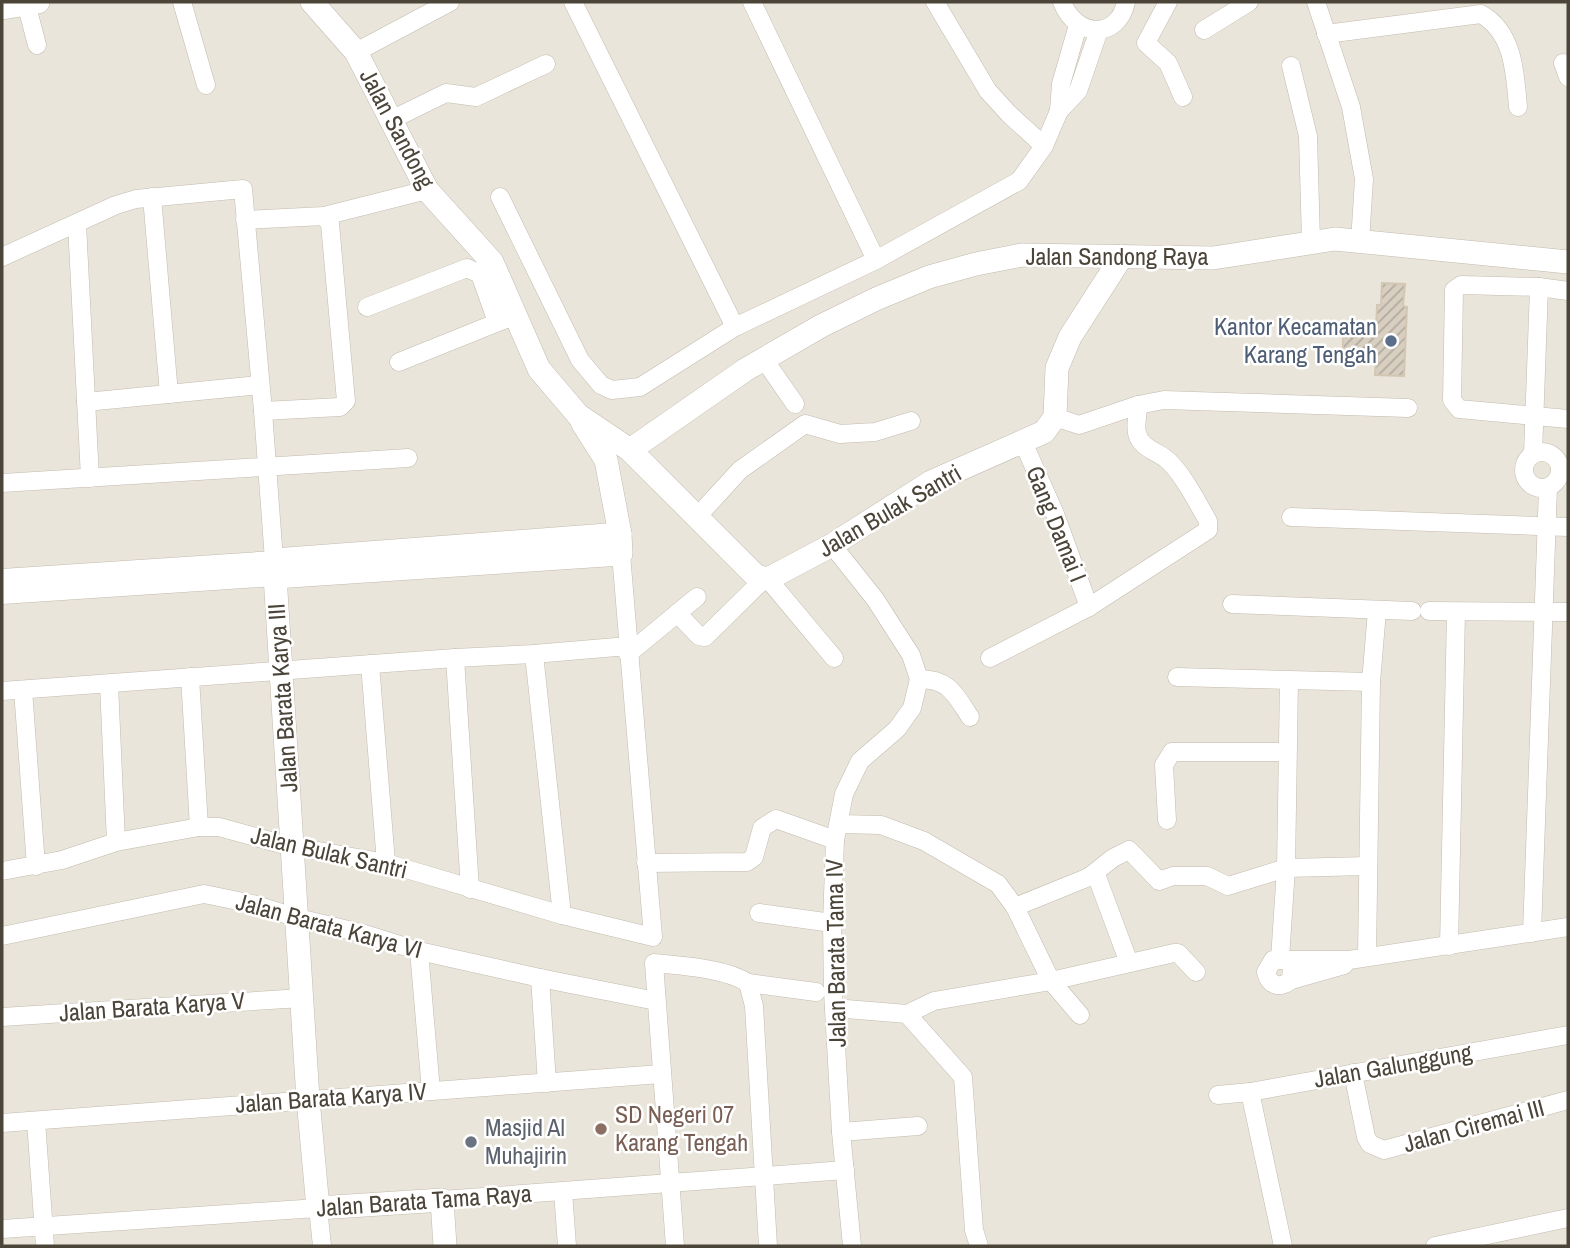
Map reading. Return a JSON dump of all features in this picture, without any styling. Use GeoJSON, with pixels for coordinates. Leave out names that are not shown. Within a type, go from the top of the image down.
{"type":"FeatureCollection","features":[{"type":"Feature","properties":{"kind":"street"},"geometry":{"type":"LineString","coordinates":[[2,8],[32,2],[37,45]]}},
{"type":"Feature","properties":{"kind":"street"},"geometry":{"type":"LineString","coordinates":[[182,2],[206,85]]}},
{"type":"Feature","properties":{"kind":"street","name":"Jalan Sandong"},"geometry":{"type":"LineString","coordinates":[[312,2],[356,52],[427,190],[492,262],[506,319],[539,369],[578,415],[630,450]]}},
{"type":"Feature","properties":{"kind":"street"},"geometry":{"type":"LineString","coordinates":[[356,52],[450,2]]}},
{"type":"Feature","properties":{"kind":"street"},"geometry":{"type":"LineString","coordinates":[[573,2],[735,327]]}},
{"type":"Feature","properties":{"kind":"street"},"geometry":{"type":"LineString","coordinates":[[752,2],[876,260]]}},
{"type":"Feature","properties":{"kind":"street"},"geometry":{"type":"LineString","coordinates":[[935,2],[988,90],[1009,114],[1044,146]]}},
{"type":"Feature","properties":{"kind":"street"},"geometry":{"type":"LineString","coordinates":[[1062,2],[1067,15],[1078,25],[1099,30],[1114,24],[1124,11],[1126,2]]}},
{"type":"Feature","properties":{"kind":"street"},"geometry":{"type":"LineString","coordinates":[[1168,2],[1146,43],[1168,63],[1183,97]]}},
{"type":"Feature","properties":{"kind":"street"},"geometry":{"type":"LineString","coordinates":[[1204,30],[1249,2]]}},
{"type":"Feature","properties":{"kind":"street"},"geometry":{"type":"LineString","coordinates":[[1316,2],[1351,107],[1364,179],[1360,242]]}},
{"type":"Feature","properties":{"kind":"street"},"geometry":{"type":"LineString","coordinates":[[1326,34],[1481,14],[1494,21],[1504,37],[1513,62],[1518,107]]}},
{"type":"Feature","properties":{"kind":"street"},"geometry":{"type":"LineString","coordinates":[[1059,111],[1060,84],[1078,25]]}},
{"type":"Feature","properties":{"kind":"street"},"geometry":{"type":"LineString","coordinates":[[500,197],[580,360],[601,385],[612,390],[640,387],[735,327],[876,260],[1019,181],[1044,146],[1059,111],[1078,91],[1099,30]]}},
{"type":"Feature","properties":{"kind":"street"},"geometry":{"type":"LineString","coordinates":[[391,120],[446,93],[476,97],[546,64]]}},
{"type":"Feature","properties":{"kind":"street"},"geometry":{"type":"LineString","coordinates":[[1291,66],[1308,136],[1311,241]]}},
{"type":"Feature","properties":{"kind":"street","name":"Jalan Barata Karya III"},"geometry":{"type":"LineString","coordinates":[[152,197],[243,189],[263,411],[308,1099],[318,1208]]}},
{"type":"Feature","properties":{"kind":"street"},"geometry":{"type":"LineString","coordinates":[[245,220],[324,216],[427,190]]}},
{"type":"Feature","properties":{"kind":"street"},"geometry":{"type":"LineString","coordinates":[[2,257],[116,205],[152,197],[169,394]]}},
{"type":"Feature","properties":{"kind":"street"},"geometry":{"type":"LineString","coordinates":[[263,411],[340,407],[346,401],[330,224],[324,216]]}},
{"type":"Feature","properties":{"kind":"street"},"geometry":{"type":"LineString","coordinates":[[77,224],[90,478]]}},
{"type":"Feature","properties":{"kind":"street","name":"Jalan Sandong Raya"},"geometry":{"type":"LineString","coordinates":[[630,450],[763,358],[876,299],[929,278],[976,264],[1022,255],[1213,258],[1335,239],[1568,262]]}},
{"type":"Feature","properties":{"kind":"street"},"geometry":{"type":"LineString","coordinates":[[1122,256],[1070,338],[1057,368],[1055,417],[1079,425],[1138,405],[1164,400],[1408,408]]}},
{"type":"Feature","properties":{"kind":"street"},"geometry":{"type":"LineString","coordinates":[[367,307],[467,268],[480,274],[506,319],[399,362]]}},
{"type":"Feature","properties":{"kind":"street"},"geometry":{"type":"LineString","coordinates":[[1568,291],[1539,287],[1461,285],[1454,290],[1452,400],[1459,409],[1568,419]]}},
{"type":"Feature","properties":{"kind":"street"},"geometry":{"type":"LineString","coordinates":[[1533,454],[1539,287]]}},
{"type":"Feature","properties":{"kind":"street"},"geometry":{"type":"LineString","coordinates":[[763,358],[795,404]]}},
{"type":"Feature","properties":{"kind":"street"},"geometry":{"type":"LineString","coordinates":[[86,402],[260,385]]}},
{"type":"Feature","properties":{"kind":"street"},"geometry":{"type":"LineString","coordinates":[[990,658],[1089,607],[1208,530],[1208,521],[1175,469],[1140,438],[1137,432],[1138,405]]}},
{"type":"Feature","properties":{"kind":"street"},"geometry":{"type":"LineString","coordinates":[[578,415],[606,460],[620,544],[646,863],[747,862],[754,857],[762,828],[776,819],[837,832],[881,825],[924,841],[998,884],[1015,907],[1051,981],[1080,1015]]}},
{"type":"Feature","properties":{"kind":"street","name":"Jalan Bulak Santri"},"geometry":{"type":"LineString","coordinates":[[766,579],[832,545],[931,482],[1044,432],[1055,417]]}},
{"type":"Feature","properties":{"kind":"street"},"geometry":{"type":"LineString","coordinates":[[696,518],[740,470],[805,424],[840,434],[875,432],[911,421]]}},
{"type":"Feature","properties":{"kind":"street","name":"Gang Damai I"},"geometry":{"type":"LineString","coordinates":[[1023,442],[1055,514],[1089,607]]}},
{"type":"Feature","properties":{"kind":"street"},"geometry":{"type":"LineString","coordinates":[[630,450],[756,576],[766,579],[834,658]]}},
{"type":"Feature","properties":{"kind":"street"},"geometry":{"type":"LineString","coordinates":[[1543,452],[1552,455],[1558,463],[1560,473],[1556,482],[1548,488],[1537,488],[1528,483],[1523,473],[1525,462],[1533,454],[1543,452]]}},
{"type":"Feature","properties":{"kind":"street"},"geometry":{"type":"LineString","coordinates":[[2,483],[408,458]]}},
{"type":"Feature","properties":{"kind":"street"},"geometry":{"type":"LineString","coordinates":[[1532,933],[1548,488]]}},
{"type":"Feature","properties":{"kind":"street"},"geometry":{"type":"LineString","coordinates":[[1291,517],[1568,527]]}},
{"type":"Feature","properties":{"kind":"street"},"geometry":{"type":"LineString","coordinates":[[2,578],[274,568],[620,544]]}},
{"type":"Feature","properties":{"kind":"street"},"geometry":{"type":"LineString","coordinates":[[832,545],[875,599],[911,655],[919,679],[934,679],[950,688],[970,717]]}},
{"type":"Feature","properties":{"kind":"street"},"geometry":{"type":"LineString","coordinates":[[2,596],[274,568]]}},
{"type":"Feature","properties":{"kind":"street"},"geometry":{"type":"LineString","coordinates":[[677,613],[699,636],[705,637],[766,579]]}},
{"type":"Feature","properties":{"kind":"street"},"geometry":{"type":"LineString","coordinates":[[2,691],[455,658],[628,650],[697,597]]}},
{"type":"Feature","properties":{"kind":"street"},"geometry":{"type":"LineString","coordinates":[[1231,604],[1377,611],[1568,612]]}},
{"type":"Feature","properties":{"kind":"street"},"geometry":{"type":"LineString","coordinates":[[1358,959],[1368,866],[1371,682],[1377,611]]}},
{"type":"Feature","properties":{"kind":"street"},"geometry":{"type":"LineString","coordinates":[[1449,946],[1456,612]]}},
{"type":"Feature","properties":{"kind":"street"},"geometry":{"type":"LineString","coordinates":[[534,654],[562,915]]}},
{"type":"Feature","properties":{"kind":"street"},"geometry":{"type":"LineString","coordinates":[[455,658],[470,889]]}},
{"type":"Feature","properties":{"kind":"street"},"geometry":{"type":"LineString","coordinates":[[370,664],[386,863]]}},
{"type":"Feature","properties":{"kind":"street"},"geometry":{"type":"LineString","coordinates":[[190,677],[199,827]]}},
{"type":"Feature","properties":{"kind":"street"},"geometry":{"type":"LineString","coordinates":[[1177,677],[1371,682]]}},
{"type":"Feature","properties":{"kind":"street","name":"Jalan Barata Tama IV"},"geometry":{"type":"LineString","coordinates":[[852,1246],[841,1132],[834,1008],[832,923],[837,832],[844,794],[860,761],[897,729],[912,708],[919,679]]}},
{"type":"Feature","properties":{"kind":"street"},"geometry":{"type":"LineString","coordinates":[[1283,960],[1289,681]]}},
{"type":"Feature","properties":{"kind":"street"},"geometry":{"type":"LineString","coordinates":[[109,684],[116,842]]}},
{"type":"Feature","properties":{"kind":"street"},"geometry":{"type":"LineString","coordinates":[[23,690],[36,866]]}},
{"type":"Feature","properties":{"kind":"street"},"geometry":{"type":"LineString","coordinates":[[1167,820],[1164,765],[1172,752],[1287,752]]}},
{"type":"Feature","properties":{"kind":"street","name":"Jalan Bulak Santri"},"geometry":{"type":"LineString","coordinates":[[2,871],[62,860],[116,842],[199,827],[219,827],[293,847],[386,863],[562,915],[653,937],[646,863]]}},
{"type":"Feature","properties":{"kind":"street"},"geometry":{"type":"LineString","coordinates":[[1015,907],[1089,877],[1112,858],[1129,850],[1159,881],[1173,876],[1207,877],[1228,886],[1286,868],[1368,866]]}},
{"type":"Feature","properties":{"kind":"street"},"geometry":{"type":"LineString","coordinates":[[1089,877],[1097,877],[1100,881],[1129,963]]}},
{"type":"Feature","properties":{"kind":"street","name":"Jalan Barata Karya VI"},"geometry":{"type":"LineString","coordinates":[[2,936],[204,894],[253,904],[419,951],[656,1001]]}},
{"type":"Feature","properties":{"kind":"street"},"geometry":{"type":"LineString","coordinates":[[758,913],[832,923]]}},
{"type":"Feature","properties":{"kind":"street"},"geometry":{"type":"LineString","coordinates":[[1283,960],[1358,959],[1568,927]]}},
{"type":"Feature","properties":{"kind":"street"},"geometry":{"type":"LineString","coordinates":[[419,951],[431,1091]]}},
{"type":"Feature","properties":{"kind":"street"},"geometry":{"type":"LineString","coordinates":[[834,1008],[907,1014],[934,1001],[1051,981],[1174,953],[1178,953],[1196,972]]}},
{"type":"Feature","properties":{"kind":"street"},"geometry":{"type":"LineString","coordinates":[[1283,960],[1292,966],[1291,980],[1342,967],[1358,959]]}},
{"type":"Feature","properties":{"kind":"street"},"geometry":{"type":"LineString","coordinates":[[675,1246],[654,963],[740,978],[748,983],[816,992]]}},
{"type":"Feature","properties":{"kind":"street"},"geometry":{"type":"LineString","coordinates":[[540,978],[547,1083]]}},
{"type":"Feature","properties":{"kind":"street"},"geometry":{"type":"LineString","coordinates":[[748,983],[754,1006],[768,1246]]}},
{"type":"Feature","properties":{"kind":"street","name":"Jalan Barata Karya V"},"geometry":{"type":"LineString","coordinates":[[2,1017],[302,998]]}},
{"type":"Feature","properties":{"kind":"street"},"geometry":{"type":"LineString","coordinates":[[907,1014],[964,1077],[974,1230],[979,1246]]}},
{"type":"Feature","properties":{"kind":"street","name":"Jalan Galunggung"},"geometry":{"type":"LineString","coordinates":[[1218,1095],[1250,1092],[1568,1035]]}},
{"type":"Feature","properties":{"kind":"street","name":"Jalan Ciremai III"},"geometry":{"type":"LineString","coordinates":[[1353,1073],[1366,1137],[1370,1144],[1384,1150],[1568,1100]]}},
{"type":"Feature","properties":{"kind":"street","name":"Jalan Barata Karya IV"},"geometry":{"type":"LineString","coordinates":[[2,1123],[661,1074]]}},
{"type":"Feature","properties":{"kind":"street"},"geometry":{"type":"LineString","coordinates":[[1250,1092],[1283,1246]]}},
{"type":"Feature","properties":{"kind":"street"},"geometry":{"type":"LineString","coordinates":[[36,1121],[45,1246]]}},
{"type":"Feature","properties":{"kind":"street"},"geometry":{"type":"LineString","coordinates":[[841,1132],[918,1126]]}},
{"type":"Feature","properties":{"kind":"street","name":"Jalan Barata Tama Raya"},"geometry":{"type":"LineString","coordinates":[[2,1229],[563,1192],[845,1170]]}},
{"type":"Feature","properties":{"kind":"street"},"geometry":{"type":"LineString","coordinates":[[563,1192],[567,1246]]}},
{"type":"Feature","properties":{"kind":"street"},"geometry":{"type":"LineString","coordinates":[[442,1200],[445,1246]]}},
{"type":"Feature","properties":{"kind":"street"},"geometry":{"type":"LineString","coordinates":[[318,1208],[322,1246]]}},
{"type":"Feature","properties":{"kind":"street"},"geometry":{"type":"LineString","coordinates":[[1435,1246],[1568,1218]]}},
{"type":"Feature","properties":{"kind":"shaded area"},"geometry":{"type":"Polygon","coordinates":[[[2,2],[1568,2],[1568,1246],[2,1246],[2,2]]]}},
{"type":"Feature","properties":{"kind":"building","name":"Kantor Kecamatan Karang Tengah"},"geometry":{"type":"Polygon","coordinates":[[[1382,283],[1405,284],[1403,306],[1407,307],[1404,376],[1375,375],[1376,357],[1343,355],[1343,331],[1376,332],[1377,305],[1381,305],[1382,283]]]}},
{"type":"Feature","properties":{"kind":"place","name":"Kantor Kecamatan Karang Tengah"},"geometry":{"type":"Point","coordinates":[1391,341]}},
{"type":"Feature","properties":{"kind":"place","name":"SD Negeri 07 Karang Tengah"},"geometry":{"type":"Point","coordinates":[601,1129]}},
{"type":"Feature","properties":{"kind":"place","name":"Masjid Al Muhajirin"},"geometry":{"type":"Point","coordinates":[471,1142]}}]}
